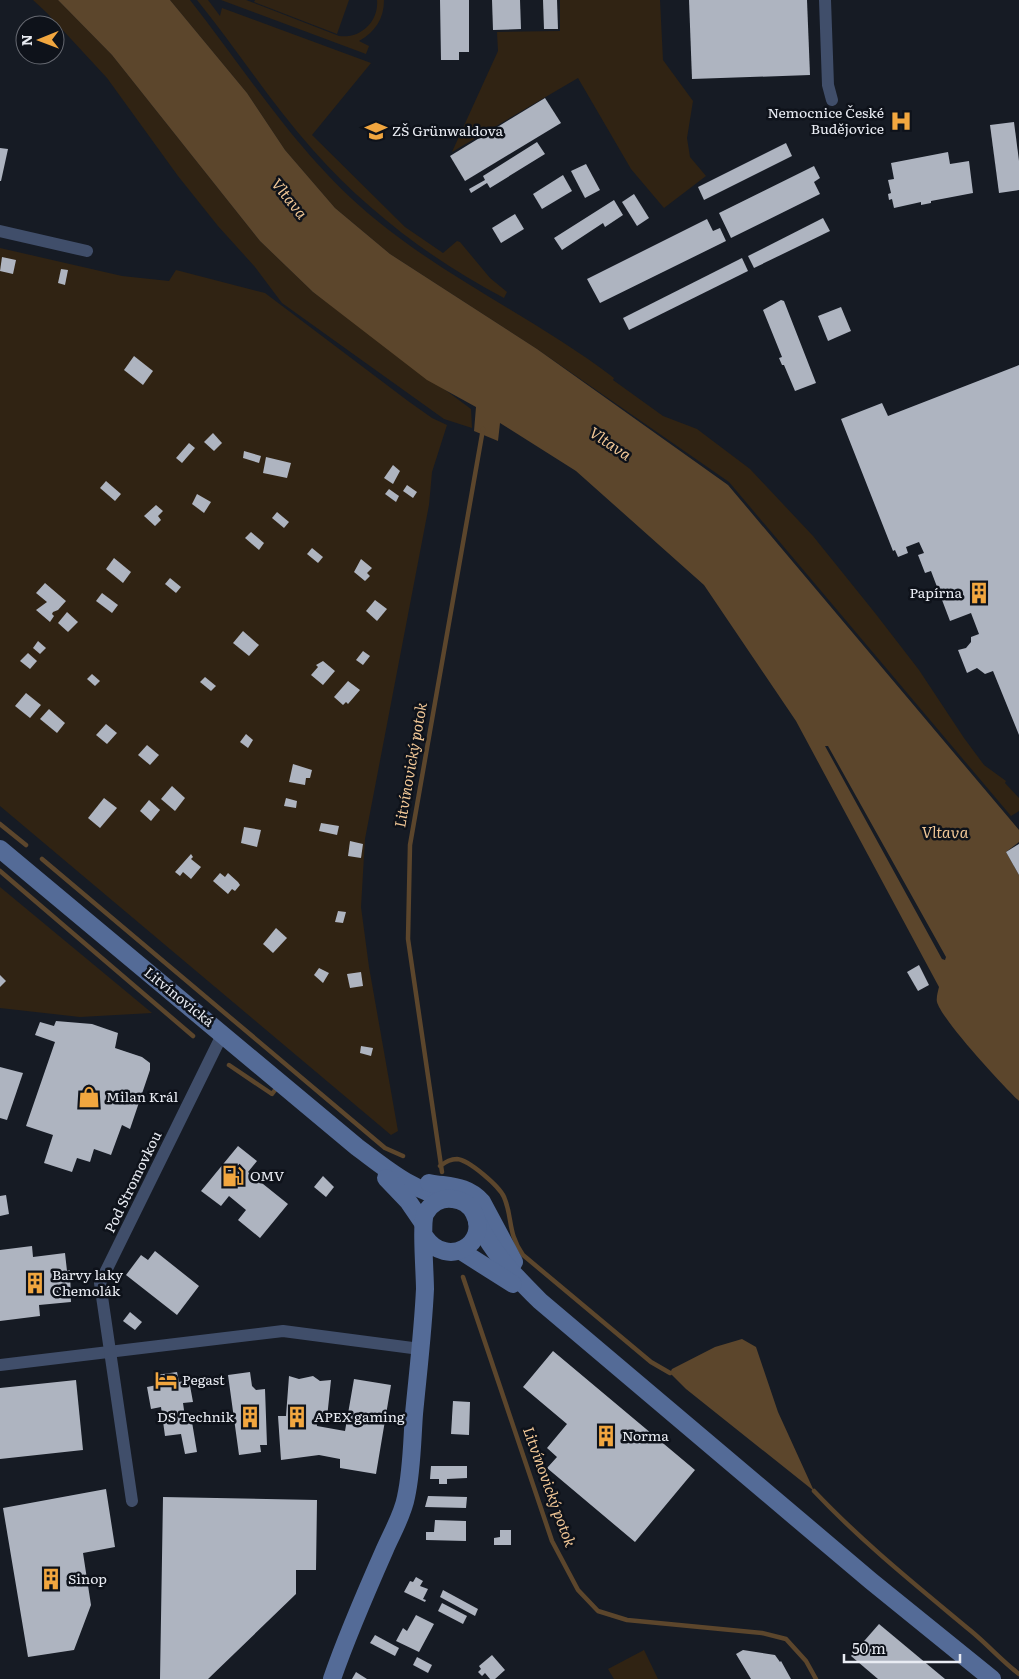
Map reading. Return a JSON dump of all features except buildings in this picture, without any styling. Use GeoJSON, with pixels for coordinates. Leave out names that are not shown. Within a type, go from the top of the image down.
{"type":"FeatureCollection","features":[{"type":"Feature","properties":{"kind":"main road","name":"Litvínovická"},"geometry":{"type":"LineString","coordinates":[[0,849],[357,1146],[407,1184],[430,1194],[449,1198]]}},
{"type":"Feature","properties":{"kind":"main road","name":"Litvínovická"},"geometry":{"type":"LineString","coordinates":[[357,1146],[408,1201],[424,1230]]}},
{"type":"Feature","properties":{"kind":"main road"},"geometry":{"type":"LineString","coordinates":[[357,1146],[419,1180],[464,1188],[477,1196],[506,1250],[540,1301]]}},
{"type":"Feature","properties":{"kind":"main road"},"geometry":{"type":"LineString","coordinates":[[332,1679],[406,1499],[425,1290],[424,1230],[428,1208],[434,1203],[449,1198],[464,1202],[474,1213],[488,1243],[506,1268],[540,1301],[871,1581],[992,1679]]}},
{"type":"Feature","properties":{"kind":"main road"},"geometry":{"type":"LineString","coordinates":[[425,1290],[438,1265],[472,1241],[476,1235],[477,1221]]}},
{"type":"Feature","properties":{"kind":"main road"},"geometry":{"type":"LineString","coordinates":[[424,1230],[434,1248],[458,1252],[540,1301]]}},
{"type":"Feature","properties":{"kind":"street"},"geometry":{"type":"LineString","coordinates":[[825,0],[828,85],[832,100]]}},
{"type":"Feature","properties":{"kind":"street"},"geometry":{"type":"LineString","coordinates":[[0,231],[87,251]]}},
{"type":"Feature","properties":{"kind":"street","name":"Pod Stromovkou"},"geometry":{"type":"LineString","coordinates":[[132,1501],[100,1283],[223,1033]]}},
{"type":"Feature","properties":{"kind":"street"},"geometry":{"type":"LineString","coordinates":[[0,1365],[284,1331],[420,1349]]}},
{"type":"Feature","properties":{"kind":"shaded area"},"geometry":{"type":"Polygon","coordinates":[[[33,0],[58,0],[112,55],[260,241],[313,292],[471,409],[472,428],[444,419],[282,303],[255,267],[218,226],[178,176],[107,78],[65,32],[65,15],[49,15],[33,0]]]}},
{"type":"Feature","properties":{"kind":"shaded area"},"geometry":{"type":"Polygon","coordinates":[[[170,0],[190,0],[299,143],[348,195],[375,219],[403,241],[463,281],[585,357],[663,416],[697,429],[750,469],[813,536],[875,613],[919,670],[984,765],[1006,781],[1005,783],[1019,798],[1019,811],[1011,816],[729,482],[537,349],[390,254],[335,208],[285,150],[247,93],[170,0]]]}},
{"type":"Feature","properties":{"kind":"shaded area"},"geometry":{"type":"Polygon","coordinates":[[[197,0],[208,0],[220,16],[222,8],[371,63],[312,135],[405,227],[443,253],[457,241],[460,242],[490,278],[507,292],[504,298],[426,251],[378,214],[356,194],[298,132],[197,0]]]}},
{"type":"Feature","properties":{"kind":"shaded area"},"geometry":{"type":"Polygon","coordinates":[[[221,0],[246,0],[339,36],[354,35],[367,27],[375,15],[377,0],[384,0],[384,7],[378,24],[359,41],[369,46],[366,54],[221,0]]]}},
{"type":"Feature","properties":{"kind":"shaded area"},"geometry":{"type":"Polygon","coordinates":[[[255,0],[349,0],[337,34],[254,2],[255,0]]]}},
{"type":"Feature","properties":{"kind":"shaded area"},"geometry":{"type":"Polygon","coordinates":[[[560,0],[660,0],[663,60],[693,101],[687,138],[690,157],[706,176],[664,208],[631,169],[578,78],[452,152],[498,51],[497,32],[560,31],[560,0]]]}},
{"type":"Feature","properties":{"kind":"shaded area"},"geometry":{"type":"Polygon","coordinates":[[[0,248],[122,276],[169,281],[176,270],[265,293],[408,401],[432,418],[447,425],[432,472],[429,505],[365,839],[361,907],[369,967],[398,1131],[391,1135],[0,806],[0,248]]]}},
{"type":"Feature","properties":{"kind":"shaded area"},"geometry":{"type":"Polygon","coordinates":[[[0,887],[152,1013],[80,1017],[0,1008],[0,887]]]}},
{"type":"Feature","properties":{"kind":"shaded area"},"geometry":{"type":"Polygon","coordinates":[[[644,1650],[658,1679],[614,1679],[608,1669],[644,1650]]]}},
{"type":"Feature","properties":{"kind":"water","name":"Vltava"},"geometry":{"type":"Polygon","coordinates":[[[58,0],[170,0],[247,93],[285,150],[335,208],[390,254],[537,349],[728,485],[1019,830],[1019,842],[1006,852],[1019,875],[1019,1101],[974,1053],[941,1011],[937,1002],[939,987],[796,721],[704,585],[576,471],[500,423],[498,441],[474,431],[476,407],[427,380],[313,292],[260,241],[112,55],[58,0]],[[825,746],[942,959],[945,960],[946,957],[828,746],[825,746]]]}},
{"type":"Feature","properties":{"kind":"water"},"geometry":{"type":"Polygon","coordinates":[[[742,1339],[756,1347],[778,1412],[814,1491],[686,1389],[670,1373],[672,1369],[715,1347],[742,1339]]]}},
{"type":"Feature","properties":{"kind":"waterway","name":"Litvínovický potok"},"geometry":{"type":"LineString","coordinates":[[442,1172],[408,939],[410,845],[483,429]]}},
{"type":"Feature","properties":{"kind":"waterway"},"geometry":{"type":"LineString","coordinates":[[0,824],[26,845]]}},
{"type":"Feature","properties":{"kind":"waterway"},"geometry":{"type":"LineString","coordinates":[[42,859],[385,1148],[403,1156]]}},
{"type":"Feature","properties":{"kind":"waterway"},"geometry":{"type":"LineString","coordinates":[[0,871],[193,1036]]}},
{"type":"Feature","properties":{"kind":"waterway"},"geometry":{"type":"LineString","coordinates":[[229,1065],[272,1094],[275,1090]]}},
{"type":"Feature","properties":{"kind":"waterway"},"geometry":{"type":"LineString","coordinates":[[440,1166],[452,1160],[462,1160],[490,1180],[504,1197],[512,1232],[523,1255],[651,1362],[670,1373]]}},
{"type":"Feature","properties":{"kind":"waterway","name":"Litvínovický potok"},"geometry":{"type":"LineString","coordinates":[[463,1277],[552,1541],[578,1590],[598,1611],[627,1620],[762,1633],[786,1639],[806,1661],[816,1679]]}},
{"type":"Feature","properties":{"kind":"waterway"},"geometry":{"type":"LineString","coordinates":[[814,1491],[871,1546],[1019,1674]]}},
{"type":"Feature","properties":{"kind":"place","name":"Nemocnice České Budějovice"},"geometry":{"type":"Point","coordinates":[901,121]}},
{"type":"Feature","properties":{"kind":"place","name":"ZŠ Grünwaldova"},"geometry":{"type":"Point","coordinates":[376,131]}},
{"type":"Feature","properties":{"kind":"place","name":"Papírna"},"geometry":{"type":"Point","coordinates":[979,593]}},
{"type":"Feature","properties":{"kind":"place","name":"Milan Král"},"geometry":{"type":"Point","coordinates":[89,1097]}},
{"type":"Feature","properties":{"kind":"place","name":"OMV"},"geometry":{"type":"Point","coordinates":[233,1176]}},
{"type":"Feature","properties":{"kind":"place","name":"Barvy laky Chemolák"},"geometry":{"type":"Point","coordinates":[35,1283]}},
{"type":"Feature","properties":{"kind":"place","name":"Pegast"},"geometry":{"type":"Point","coordinates":[166,1380]}},
{"type":"Feature","properties":{"kind":"place","name":"DS Technik"},"geometry":{"type":"Point","coordinates":[250,1417]}},
{"type":"Feature","properties":{"kind":"place","name":"APEX gaming"},"geometry":{"type":"Point","coordinates":[297,1417]}},
{"type":"Feature","properties":{"kind":"place","name":"Norma"},"geometry":{"type":"Point","coordinates":[606,1436]}},
{"type":"Feature","properties":{"kind":"place","name":"Sinop"},"geometry":{"type":"Point","coordinates":[51,1579]}}]}
